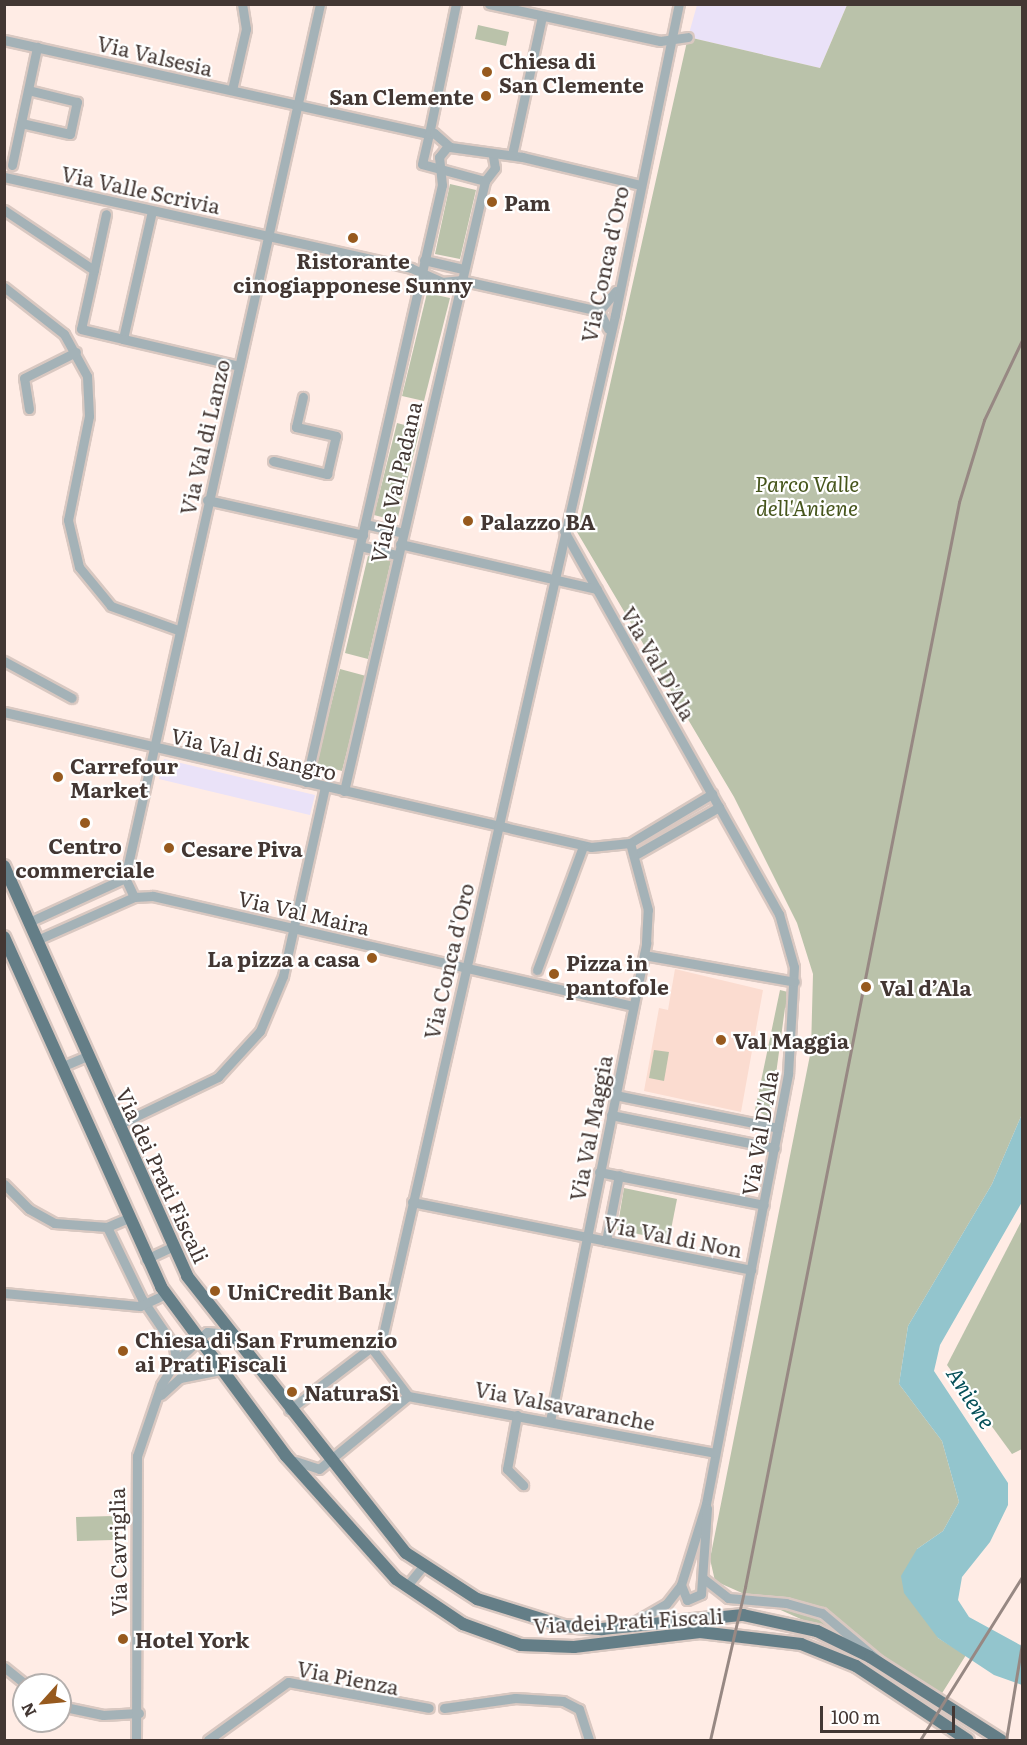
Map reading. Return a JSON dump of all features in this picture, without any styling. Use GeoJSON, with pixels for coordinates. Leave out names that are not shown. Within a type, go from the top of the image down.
{"type":"FeatureCollection","features":[{"type":"Feature","properties":{"kind":"main road","name":"Via dei Prati Fiscali"},"geometry":{"type":"LineString","coordinates":[[4,866],[172,1247],[229,1334],[377,1523],[422,1567],[477,1599],[520,1616],[585,1629],[704,1615],[761,1617],[817,1630],[880,1663],[1001,1740]]}},
{"type":"Feature","properties":{"kind":"main road"},"geometry":{"type":"LineString","coordinates":[[4,937],[146,1259],[196,1340],[220,1370]]}},
{"type":"Feature","properties":{"kind":"main road","name":"Via dei Prati Fiscali"},"geometry":{"type":"LineString","coordinates":[[220,1370],[286,1456],[369,1554],[406,1587],[463,1624],[521,1645],[574,1647],[700,1632],[793,1641],[856,1666],[968,1740]]}},
{"type":"Feature","properties":{"kind":"street"},"geometry":{"type":"LineString","coordinates":[[232,90],[246,29],[242,4]]}},
{"type":"Feature","properties":{"kind":"street","name":"Via Val di Lanzo"},"geometry":{"type":"LineString","coordinates":[[125,878],[207,500],[270,235],[320,4]]}},
{"type":"Feature","properties":{"kind":"street"},"geometry":{"type":"LineString","coordinates":[[456,4],[422,165],[485,182]]}},
{"type":"Feature","properties":{"kind":"street"},"geometry":{"type":"LineString","coordinates":[[489,4],[671,42],[688,38]]}},
{"type":"Feature","properties":{"kind":"street","name":"Via Conca d'Oro"},"geometry":{"type":"LineString","coordinates":[[289,1410],[381,1339],[564,531],[679,4]]}},
{"type":"Feature","properties":{"kind":"street"},"geometry":{"type":"LineString","coordinates":[[512,155],[542,16]]}},
{"type":"Feature","properties":{"kind":"street","name":"Via Valsesia"},"geometry":{"type":"LineString","coordinates":[[4,40],[429,134]]}},
{"type":"Feature","properties":{"kind":"street"},"geometry":{"type":"LineString","coordinates":[[12,165],[37,47]]}},
{"type":"Feature","properties":{"kind":"street"},"geometry":{"type":"LineString","coordinates":[[21,123],[70,134],[77,102],[28,90]]}},
{"type":"Feature","properties":{"kind":"street"},"geometry":{"type":"LineString","coordinates":[[429,134],[437,134],[448,146],[493,156],[512,155],[640,185]]}},
{"type":"Feature","properties":{"kind":"street","name":"Viale Val Padana"},"geometry":{"type":"LineString","coordinates":[[306,782],[444,171],[438,161],[448,146]]}},
{"type":"Feature","properties":{"kind":"street","name":"Viale Val Padana"},"geometry":{"type":"LineString","coordinates":[[344,791],[460,280],[485,182],[495,168],[493,156]]}},
{"type":"Feature","properties":{"kind":"street","name":"Via Valle Scrivia"},"geometry":{"type":"LineString","coordinates":[[4,177],[421,270],[442,282],[460,280],[599,311]]}},
{"type":"Feature","properties":{"kind":"street"},"geometry":{"type":"LineString","coordinates":[[4,210],[94,270]]}},
{"type":"Feature","properties":{"kind":"street"},"geometry":{"type":"LineString","coordinates":[[123,339],[152,211]]}},
{"type":"Feature","properties":{"kind":"street"},"geometry":{"type":"LineString","coordinates":[[106,214],[81,329],[239,366]]}},
{"type":"Feature","properties":{"kind":"street"},"geometry":{"type":"LineString","coordinates":[[424,260],[463,268]]}},
{"type":"Feature","properties":{"kind":"street"},"geometry":{"type":"LineString","coordinates":[[4,287],[56,325],[76,352],[90,403],[70,506],[71,549],[85,578],[111,606],[178,630]]}},
{"type":"Feature","properties":{"kind":"street"},"geometry":{"type":"LineString","coordinates":[[608,329],[599,311],[617,289]]}},
{"type":"Feature","properties":{"kind":"street"},"geometry":{"type":"LineString","coordinates":[[29,409],[24,378],[76,352]]}},
{"type":"Feature","properties":{"kind":"street"},"geometry":{"type":"LineString","coordinates":[[273,461],[327,474],[336,436],[296,427],[303,397]]}},
{"type":"Feature","properties":{"kind":"street"},"geometry":{"type":"LineString","coordinates":[[207,500],[363,535]]}},
{"type":"Feature","properties":{"kind":"street"},"geometry":{"type":"LineString","coordinates":[[365,524],[403,532]]}},
{"type":"Feature","properties":{"kind":"street","name":"Via Val D'Ala"},"geometry":{"type":"LineString","coordinates":[[564,531],[782,920],[795,982],[794,1035],[775,1148],[706,1504],[681,1585],[661,1608],[629,1625]]}},
{"type":"Feature","properties":{"kind":"street"},"geometry":{"type":"LineString","coordinates":[[400,544],[553,577],[597,589]]}},
{"type":"Feature","properties":{"kind":"street"},"geometry":{"type":"LineString","coordinates":[[360,546],[397,555]]}},
{"type":"Feature","properties":{"kind":"street"},"geometry":{"type":"LineString","coordinates":[[4,661],[72,698]]}},
{"type":"Feature","properties":{"kind":"street","name":"Via Val di Sangro"},"geometry":{"type":"LineString","coordinates":[[4,712],[152,749],[583,846],[630,843]]}},
{"type":"Feature","properties":{"kind":"street"},"geometry":{"type":"LineString","coordinates":[[118,1125],[212,1081],[242,1055],[273,1004],[294,928],[325,787]]}},
{"type":"Feature","properties":{"kind":"street"},"geometry":{"type":"LineString","coordinates":[[630,843],[712,794]]}},
{"type":"Feature","properties":{"kind":"street"},"geometry":{"type":"LineString","coordinates":[[635,855],[719,807]]}},
{"type":"Feature","properties":{"kind":"street","name":"Via Val Maggia"},"geometry":{"type":"LineString","coordinates":[[550,1421],[610,1114],[644,955],[648,910],[630,843]]}},
{"type":"Feature","properties":{"kind":"street"},"geometry":{"type":"LineString","coordinates":[[537,970],[583,846]]}},
{"type":"Feature","properties":{"kind":"street"},"geometry":{"type":"LineString","coordinates":[[29,922],[125,878],[134,897]]}},
{"type":"Feature","properties":{"kind":"street","name":"Via Val Maira"},"geometry":{"type":"LineString","coordinates":[[37,940],[134,897],[153,896],[633,1006]]}},
{"type":"Feature","properties":{"kind":"street"},"geometry":{"type":"LineString","coordinates":[[644,955],[795,982]]}},
{"type":"Feature","properties":{"kind":"street"},"geometry":{"type":"LineString","coordinates":[[61,1067],[87,1056]]}},
{"type":"Feature","properties":{"kind":"street"},"geometry":{"type":"LineString","coordinates":[[615,1095],[778,1128]]}},
{"type":"Feature","properties":{"kind":"street"},"geometry":{"type":"LineString","coordinates":[[610,1114],[775,1148]]}},
{"type":"Feature","properties":{"kind":"street"},"geometry":{"type":"LineString","coordinates":[[599,1172],[764,1205]]}},
{"type":"Feature","properties":{"kind":"street"},"geometry":{"type":"LineString","coordinates":[[606,1241],[619,1175]]}},
{"type":"Feature","properties":{"kind":"street"},"geometry":{"type":"LineString","coordinates":[[4,1184],[48,1221],[107,1227],[128,1218]]}},
{"type":"Feature","properties":{"kind":"street","name":"Via Val di Non"},"geometry":{"type":"LineString","coordinates":[[412,1202],[751,1270]]}},
{"type":"Feature","properties":{"kind":"street"},"geometry":{"type":"LineString","coordinates":[[107,1227],[145,1304],[174,1346],[176,1361]]}},
{"type":"Feature","properties":{"kind":"street"},"geometry":{"type":"LineString","coordinates":[[146,1259],[172,1247]]}},
{"type":"Feature","properties":{"kind":"street"},"geometry":{"type":"LineString","coordinates":[[4,1293],[145,1304],[166,1294]]}},
{"type":"Feature","properties":{"kind":"street"},"geometry":{"type":"LineString","coordinates":[[196,1340],[215,1330],[229,1334]]}},
{"type":"Feature","properties":{"kind":"street","name":"Via Cavriglia"},"geometry":{"type":"LineString","coordinates":[[136,1740],[139,1713],[133,1480],[156,1401],[176,1361],[196,1340]]}},
{"type":"Feature","properties":{"kind":"street"},"geometry":{"type":"LineString","coordinates":[[286,1456],[310,1470],[329,1460],[408,1396],[370,1346]]}},
{"type":"Feature","properties":{"kind":"street","name":"Via Cavriglia"},"geometry":{"type":"LineString","coordinates":[[156,1401],[180,1378],[220,1370]]}},
{"type":"Feature","properties":{"kind":"street","name":"Via Valsavaranche"},"geometry":{"type":"LineString","coordinates":[[408,1396],[715,1453]]}},
{"type":"Feature","properties":{"kind":"street"},"geometry":{"type":"LineString","coordinates":[[517,1415],[507,1469],[523,1485]]}},
{"type":"Feature","properties":{"kind":"street"},"geometry":{"type":"LineString","coordinates":[[681,1585],[684,1597],[695,1599],[704,1579],[706,1504]]}},
{"type":"Feature","properties":{"kind":"street"},"geometry":{"type":"LineString","coordinates":[[406,1587],[422,1567]]}},
{"type":"Feature","properties":{"kind":"street"},"geometry":{"type":"LineString","coordinates":[[704,1579],[724,1597],[786,1602],[822,1613],[865,1644],[880,1663]]}},
{"type":"Feature","properties":{"kind":"street","name":"Via Pienza"},"geometry":{"type":"LineString","coordinates":[[208,1740],[288,1682],[429,1708]]}},
{"type":"Feature","properties":{"kind":"street"},"geometry":{"type":"LineString","coordinates":[[444,1708],[515,1698],[563,1701],[579,1709],[589,1740]]}},
{"type":"Feature","properties":{"kind":"street"},"geometry":{"type":"LineString","coordinates":[[72,1709],[102,1715],[139,1713]]}},
{"type":"Feature","properties":{"kind":"shaded area"},"geometry":{"type":"Polygon","coordinates":[[[697,5],[847,5],[820,68],[688,37],[697,5]]]}},
{"type":"Feature","properties":{"kind":"shaded area"},"geometry":{"type":"Polygon","coordinates":[[[164,759],[315,795],[310,815],[159,779],[164,759]]]}},
{"type":"Feature","properties":{"kind":"shaded area"},"geometry":{"type":"Polygon","coordinates":[[[675,969],[763,990],[741,1112],[644,1091],[659,1008],[668,1010],[675,969]]]}},
{"type":"Feature","properties":{"kind":"green space","name":"Parco Valle dell'Aniene"},"geometry":{"type":"Polygon","coordinates":[[[847,5],[1022,5],[1022,1114],[992,1184],[908,1326],[899,1384],[942,1441],[959,1502],[943,1531],[917,1549],[938,1638],[966,1655],[939,1698],[857,1644],[715,1581],[710,1559],[811,1050],[813,974],[797,923],[734,797],[577,532],[688,37],[820,68],[847,5]]]}},
{"type":"Feature","properties":{"kind":"green space"},"geometry":{"type":"Polygon","coordinates":[[[478,25],[509,32],[506,46],[475,39],[478,25]]]}},
{"type":"Feature","properties":{"kind":"green space"},"geometry":{"type":"Polygon","coordinates":[[[450,184],[476,190],[460,259],[435,254],[450,184]]]}},
{"type":"Feature","properties":{"kind":"green space"},"geometry":{"type":"Polygon","coordinates":[[[427,293],[450,298],[424,401],[402,396],[427,293]]]}},
{"type":"Feature","properties":{"kind":"green space"},"geometry":{"type":"Polygon","coordinates":[[[397,423],[420,429],[397,521],[374,515],[397,423]]]}},
{"type":"Feature","properties":{"kind":"green space"},"geometry":{"type":"Polygon","coordinates":[[[368,556],[391,561],[368,659],[345,653],[368,556]]]}},
{"type":"Feature","properties":{"kind":"green space"},"geometry":{"type":"Polygon","coordinates":[[[340,669],[366,676],[342,771],[316,764],[340,669]]]}},
{"type":"Feature","properties":{"kind":"green space"},"geometry":{"type":"Polygon","coordinates":[[[780,990],[788,992],[791,1005],[785,1008],[770,1118],[755,1110],[780,990]]]}},
{"type":"Feature","properties":{"kind":"green space"},"geometry":{"type":"Polygon","coordinates":[[[654,1050],[669,1052],[664,1081],[649,1078],[654,1050]]]}},
{"type":"Feature","properties":{"kind":"green space"},"geometry":{"type":"Polygon","coordinates":[[[624,1188],[677,1199],[669,1240],[617,1230],[624,1188]]]}},
{"type":"Feature","properties":{"kind":"green space"},"geometry":{"type":"Polygon","coordinates":[[[1022,1220],[1022,1449],[1012,1454],[947,1365],[1022,1220]]]}},
{"type":"Feature","properties":{"kind":"green space"},"geometry":{"type":"Polygon","coordinates":[[[113,1516],[113,1540],[77,1541],[76,1517],[113,1516]]]}},
{"type":"Feature","properties":{"kind":"water"},"geometry":{"type":"Polygon","coordinates":[[[1022,1114],[1022,1202],[940,1345],[934,1371],[1008,1483],[1008,1505],[990,1542],[962,1577],[958,1600],[969,1617],[1022,1646],[1022,1685],[994,1675],[938,1638],[904,1593],[901,1576],[917,1549],[943,1531],[959,1502],[942,1441],[899,1384],[908,1326],[992,1184],[1022,1114]]]}},
{"type":"Feature","properties":{"kind":"railway"},"geometry":{"type":"LineString","coordinates":[[710,1740],[745,1587],[959,502],[984,420],[1022,340]]}},
{"type":"Feature","properties":{"kind":"railway"},"geometry":{"type":"LineString","coordinates":[[920,1740],[1022,1577]]}},
{"type":"Feature","properties":{"kind":"railway"},"geometry":{"type":"LineString","coordinates":[[1006,1740],[1022,1643]]}},
{"type":"Feature","properties":{"kind":"place","name":"Chiesa di San Clemente"},"geometry":{"type":"Point","coordinates":[487,72]}},
{"type":"Feature","properties":{"kind":"place","name":"San Clemente"},"geometry":{"type":"Point","coordinates":[486,96]}},
{"type":"Feature","properties":{"kind":"place","name":"Pam"},"geometry":{"type":"Point","coordinates":[492,202]}},
{"type":"Feature","properties":{"kind":"place","name":"Ristorante cinogiapponese Sunny"},"geometry":{"type":"Point","coordinates":[353,238]}},
{"type":"Feature","properties":{"kind":"place","name":"Palazzo BA"},"geometry":{"type":"Point","coordinates":[468,521]}},
{"type":"Feature","properties":{"kind":"place","name":"Carrefour Market"},"geometry":{"type":"Point","coordinates":[58,777]}},
{"type":"Feature","properties":{"kind":"place","name":"Centro commerciale"},"geometry":{"type":"Point","coordinates":[85,823]}},
{"type":"Feature","properties":{"kind":"place","name":"Cesare Piva"},"geometry":{"type":"Point","coordinates":[169,848]}},
{"type":"Feature","properties":{"kind":"place","name":"La pizza a casa"},"geometry":{"type":"Point","coordinates":[372,958]}},
{"type":"Feature","properties":{"kind":"place","name":"Pizza in pantofole"},"geometry":{"type":"Point","coordinates":[554,974]}},
{"type":"Feature","properties":{"kind":"place","name":"Val d’Ala"},"geometry":{"type":"Point","coordinates":[866,987]}},
{"type":"Feature","properties":{"kind":"place","name":"Val Maggia"},"geometry":{"type":"Point","coordinates":[721,1040]}},
{"type":"Feature","properties":{"kind":"place","name":"UniCredit Bank"},"geometry":{"type":"Point","coordinates":[215,1291]}},
{"type":"Feature","properties":{"kind":"place","name":"Chiesa di San Frumenzio ai Prati Fiscali"},"geometry":{"type":"Point","coordinates":[123,1351]}},
{"type":"Feature","properties":{"kind":"place","name":"NaturaSì"},"geometry":{"type":"Point","coordinates":[292,1392]}},
{"type":"Feature","properties":{"kind":"place","name":"Hotel York"},"geometry":{"type":"Point","coordinates":[123,1639]}},
{"type":"Feature","properties":{"kind":"water label","name":"Aniene"},"geometry":{"type":"Point","coordinates":[972,1397]}}]}
